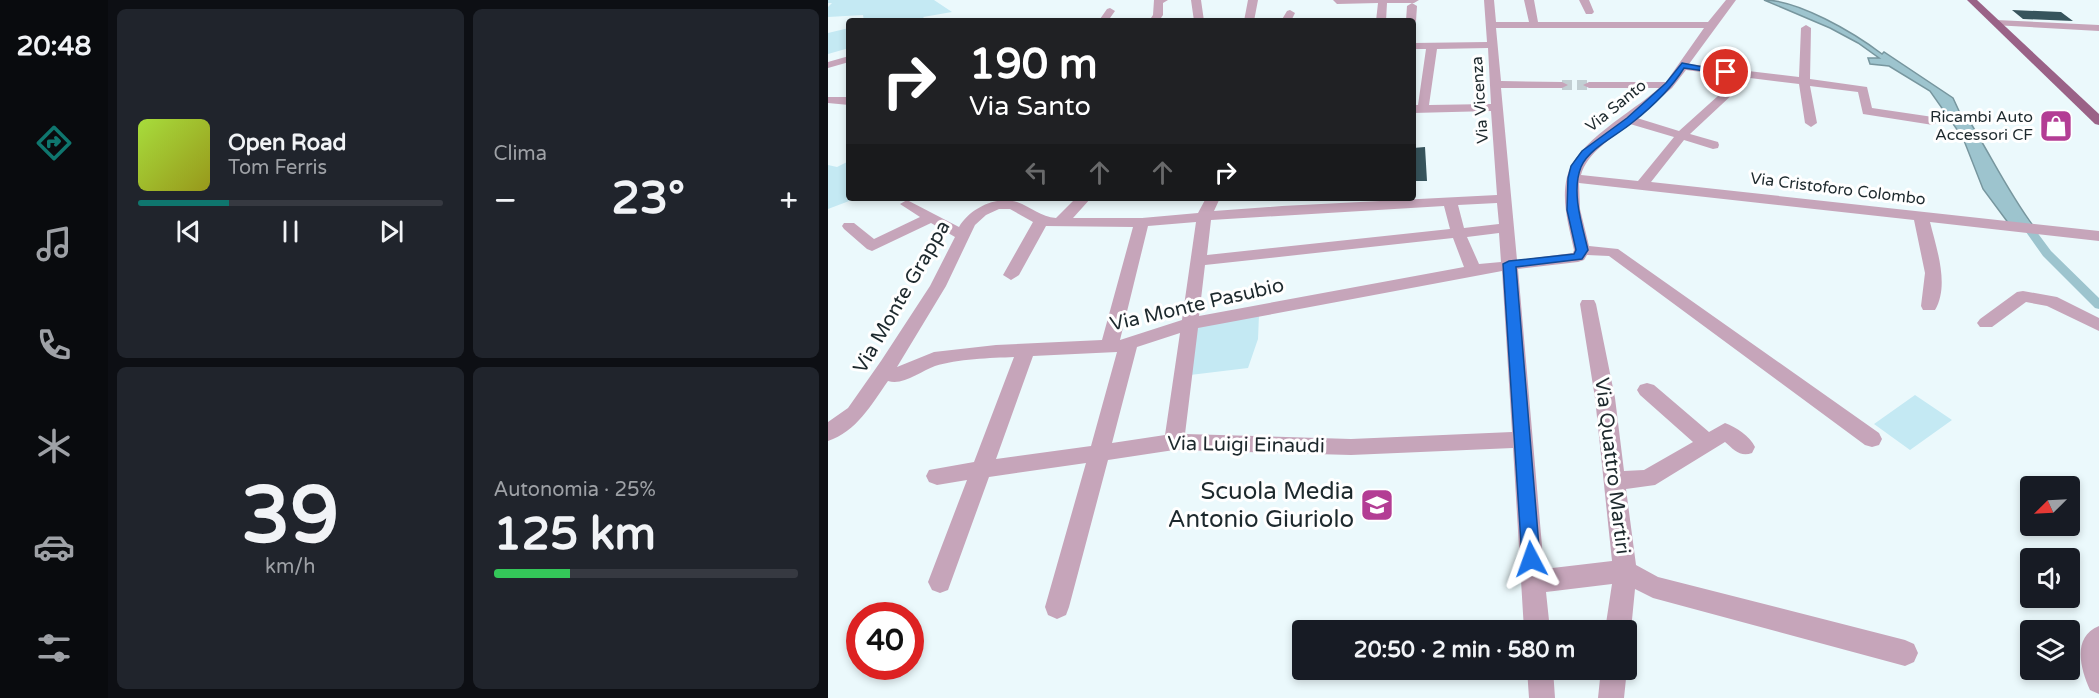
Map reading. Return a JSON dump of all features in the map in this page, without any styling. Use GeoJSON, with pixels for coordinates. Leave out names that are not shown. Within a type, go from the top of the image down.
{"type":"FeatureCollection","features":[{"type":"Feature","properties":{"kind":"main road"},"geometry":{"type":"LineString","coordinates":[[1972,0],[2099,121]]}},
{"type":"Feature","properties":{"kind":"street"},"geometry":{"type":"LineString","coordinates":[[1156,18],[1158,1],[1163,0]]}},
{"type":"Feature","properties":{"kind":"street"},"geometry":{"type":"LineString","coordinates":[[1196,0],[1199,18]]}},
{"type":"Feature","properties":{"kind":"street"},"geometry":{"type":"LineString","coordinates":[[1250,18],[1253,0]]}},
{"type":"Feature","properties":{"kind":"street","name":"Via Vicenza"},"geometry":{"type":"LineString","coordinates":[[1489,0],[1502,199],[1509,264]]}},
{"type":"Feature","properties":{"kind":"street"},"geometry":{"type":"LineString","coordinates":[[1529,0],[1534,25]]}},
{"type":"Feature","properties":{"kind":"street"},"geometry":{"type":"LineString","coordinates":[[1584,0],[1588,12]]}},
{"type":"Feature","properties":{"kind":"street","name":"Via Santo"},"geometry":{"type":"LineString","coordinates":[[1582,250],[1573,210],[1573,178],[1576,166],[1586,153],[1630,120],[1669,85],[1710,25],[1731,0]]}},
{"type":"Feature","properties":{"kind":"street"},"geometry":{"type":"LineString","coordinates":[[1337,1],[1413,3],[1411,18]]}},
{"type":"Feature","properties":{"kind":"street"},"geometry":{"type":"LineString","coordinates":[[1381,18],[1383,2]]}},
{"type":"Feature","properties":{"kind":"street"},"geometry":{"type":"LineString","coordinates":[[1996,23],[2099,28]]}},
{"type":"Feature","properties":{"kind":"street"},"geometry":{"type":"LineString","coordinates":[[1491,25],[1710,25]]}},
{"type":"Feature","properties":{"kind":"street"},"geometry":{"type":"LineString","coordinates":[[1806,28],[1804,81],[1811,123]]}},
{"type":"Feature","properties":{"kind":"street"},"geometry":{"type":"LineString","coordinates":[[1416,46],[1492,45]]}},
{"type":"Feature","properties":{"kind":"street"},"geometry":{"type":"LineString","coordinates":[[1432,46],[1418,109],[1496,107]]}},
{"type":"Feature","properties":{"kind":"street"},"geometry":{"type":"LineString","coordinates":[[828,65],[846,60]]}},
{"type":"Feature","properties":{"kind":"street"},"geometry":{"type":"LineString","coordinates":[[1682,66],[1863,89],[1867,111],[1933,121]]}},
{"type":"Feature","properties":{"kind":"street"},"geometry":{"type":"LineString","coordinates":[[1642,185],[1681,136],[1748,74]]}},
{"type":"Feature","properties":{"kind":"street"},"geometry":{"type":"LineString","coordinates":[[1495,84],[1562,85]]}},
{"type":"Feature","properties":{"kind":"street"},"geometry":{"type":"LineString","coordinates":[[1589,85],[1669,85]]}},
{"type":"Feature","properties":{"kind":"street"},"geometry":{"type":"LineString","coordinates":[[828,100],[846,101]]}},
{"type":"Feature","properties":{"kind":"street"},"geometry":{"type":"LineString","coordinates":[[1630,120],[1713,146]]}},
{"type":"Feature","properties":{"kind":"street","name":"Via Cristoforo Colombo"},"geometry":{"type":"LineString","coordinates":[[1573,178],[2099,236]]}},
{"type":"Feature","properties":{"kind":"street"},"geometry":{"type":"LineString","coordinates":[[1197,261],[1458,232],[1502,199]]}},
{"type":"Feature","properties":{"kind":"street"},"geometry":{"type":"LineString","coordinates":[[1060,223],[1081,201]]}},
{"type":"Feature","properties":{"kind":"street"},"geometry":{"type":"LineString","coordinates":[[1174,442],[1204,216],[1212,201]]}},
{"type":"Feature","properties":{"kind":"street"},"geometry":{"type":"LineString","coordinates":[[1449,202],[1473,270]]}},
{"type":"Feature","properties":{"kind":"street","name":"Via Monte Grappa"},"geometry":{"type":"LineString","coordinates":[[828,433],[861,406],[938,286],[962,235],[981,212],[997,205],[1013,205],[1041,221],[1060,223],[1142,222],[1204,216],[1284,204],[1449,202],[1478,216]]}},
{"type":"Feature","properties":{"kind":"street"},"geometry":{"type":"LineString","coordinates":[[907,204],[962,235]]}},
{"type":"Feature","properties":{"kind":"street"},"geometry":{"type":"LineString","coordinates":[[1478,216],[1506,228]]}},
{"type":"Feature","properties":{"kind":"street"},"geometry":{"type":"LineString","coordinates":[[849,226],[872,246],[932,217]]}},
{"type":"Feature","properties":{"kind":"street"},"geometry":{"type":"LineString","coordinates":[[1921,217],[1931,255],[1934,291],[1929,306]]}},
{"type":"Feature","properties":{"kind":"street"},"geometry":{"type":"LineString","coordinates":[[1011,275],[1041,221]]}},
{"type":"Feature","properties":{"kind":"street"},"geometry":{"type":"LineString","coordinates":[[1057,607],[1099,453],[1142,222]]}},
{"type":"Feature","properties":{"kind":"street"},"geometry":{"type":"LineString","coordinates":[[1536,620],[1509,264],[1568,260],[1578,257],[1582,250],[1613,252],[1872,439]]}},
{"type":"Feature","properties":{"kind":"street","name":"Via Monte Pasubio"},"geometry":{"type":"LineString","coordinates":[[894,376],[934,359],[1026,350],[1119,345],[1188,324],[1509,264]]}},
{"type":"Feature","properties":{"kind":"street"},"geometry":{"type":"LineString","coordinates":[[1986,323],[2023,296],[2051,301],[2099,325]]}},
{"type":"Feature","properties":{"kind":"street","name":"Via Quattro Martiri"},"geometry":{"type":"LineString","coordinates":[[1533,582],[1625,571],[1605,398],[1588,304]]}},
{"type":"Feature","properties":{"kind":"street"},"geometry":{"type":"LineString","coordinates":[[940,582],[1026,350]]}},
{"type":"Feature","properties":{"kind":"street"},"geometry":{"type":"LineString","coordinates":[[1647,390],[1708,443]]}},
{"type":"Feature","properties":{"kind":"street"},"geometry":{"type":"LineString","coordinates":[[828,420],[861,406]]}},
{"type":"Feature","properties":{"kind":"street"},"geometry":{"type":"LineString","coordinates":[[1615,480],[1647,479],[1725,431],[1745,447]]}},
{"type":"Feature","properties":{"kind":"street","name":"Via Luigi Einaudi"},"geometry":{"type":"LineString","coordinates":[[937,476],[1174,442],[1351,447],[1522,440]]}},
{"type":"Feature","properties":{"kind":"street"},"geometry":{"type":"LineString","coordinates":[[1619,620],[1625,571],[1653,587],[1905,653]]}},
{"type":"Feature","properties":{"kind":"street"},"geometry":{"type":"LineString","coordinates":[[2099,639],[2093,645],[2099,681]]}},
{"type":"Feature","properties":{"kind":"street"},"geometry":{"type":"LineString","coordinates":[[1541,680],[1542,698]]}},
{"type":"Feature","properties":{"kind":"street"},"geometry":{"type":"LineString","coordinates":[[1611,698],[1613,680]]}},
{"type":"Feature","properties":{"kind":"shaded area"},"geometry":{"type":"Polygon","coordinates":[[[828,0],[934,0],[952,12],[924,18],[864,18],[863,15],[828,17],[828,7],[832,3],[828,3],[828,0]]]}},
{"type":"Feature","properties":{"kind":"shaded area"},"geometry":{"type":"Polygon","coordinates":[[[1764,0],[1793,5],[1825,19],[1882,54],[1884,52],[1953,98],[1960,113],[1965,114],[2017,203],[2037,231],[2012,228],[1983,189],[1963,138],[1930,91],[1889,66],[1870,64],[1868,58],[1879,58],[1858,43],[1830,28],[1764,0]]]}},
{"type":"Feature","properties":{"kind":"shaded area"},"geometry":{"type":"Polygon","coordinates":[[[846,29],[846,49],[828,54],[828,33],[846,29]]]}},
{"type":"Feature","properties":{"kind":"shaded area"},"geometry":{"type":"Polygon","coordinates":[[[846,162],[846,201],[849,201],[828,209],[828,165],[837,167],[846,162]]]}},
{"type":"Feature","properties":{"kind":"shaded area"},"geometry":{"type":"Polygon","coordinates":[[[1259,315],[1258,339],[1248,368],[1190,375],[1195,327],[1259,315]]]}},
{"type":"Feature","properties":{"kind":"shaded area"},"geometry":{"type":"Polygon","coordinates":[[[1915,395],[1952,420],[1910,450],[1874,424],[1915,395]]]}},
{"type":"Feature","properties":{"kind":"building"},"geometry":{"type":"Polygon","coordinates":[[[2012,10],[2061,12],[2073,21],[2023,19],[2012,10]]]}},
{"type":"Feature","properties":{"kind":"building"},"geometry":{"type":"Polygon","coordinates":[[[1425,147],[1427,181],[1416,181],[1416,148],[1425,147]]]}},
{"type":"Feature","properties":{"kind":"waterway"},"geometry":{"type":"LineString","coordinates":[[2021,218],[2047,253],[2099,305]]}},
{"type":"Feature","properties":{"kind":"tunnel"},"geometry":{"type":"LineString","coordinates":[[1562,85],[1589,85]]}},
{"type":"Feature","properties":{"kind":"place","name":"Ricambi Auto Accessori CF"},"geometry":{"type":"Point","coordinates":[2056,126]}},
{"type":"Feature","properties":{"kind":"place","name":"Scuola Media Antonio Giuriolo"},"geometry":{"type":"Point","coordinates":[1377,505]}},
{"type":"Feature","properties":{"kind":"route"},"geometry":{"type":"LineString","coordinates":[[1531,559],[1509,264],[1539,263],[1578,257],[1582,250],[1573,210],[1573,178],[1576,166],[1586,153],[1630,120],[1669,85],[1682,66],[1726,72]]}}]}
